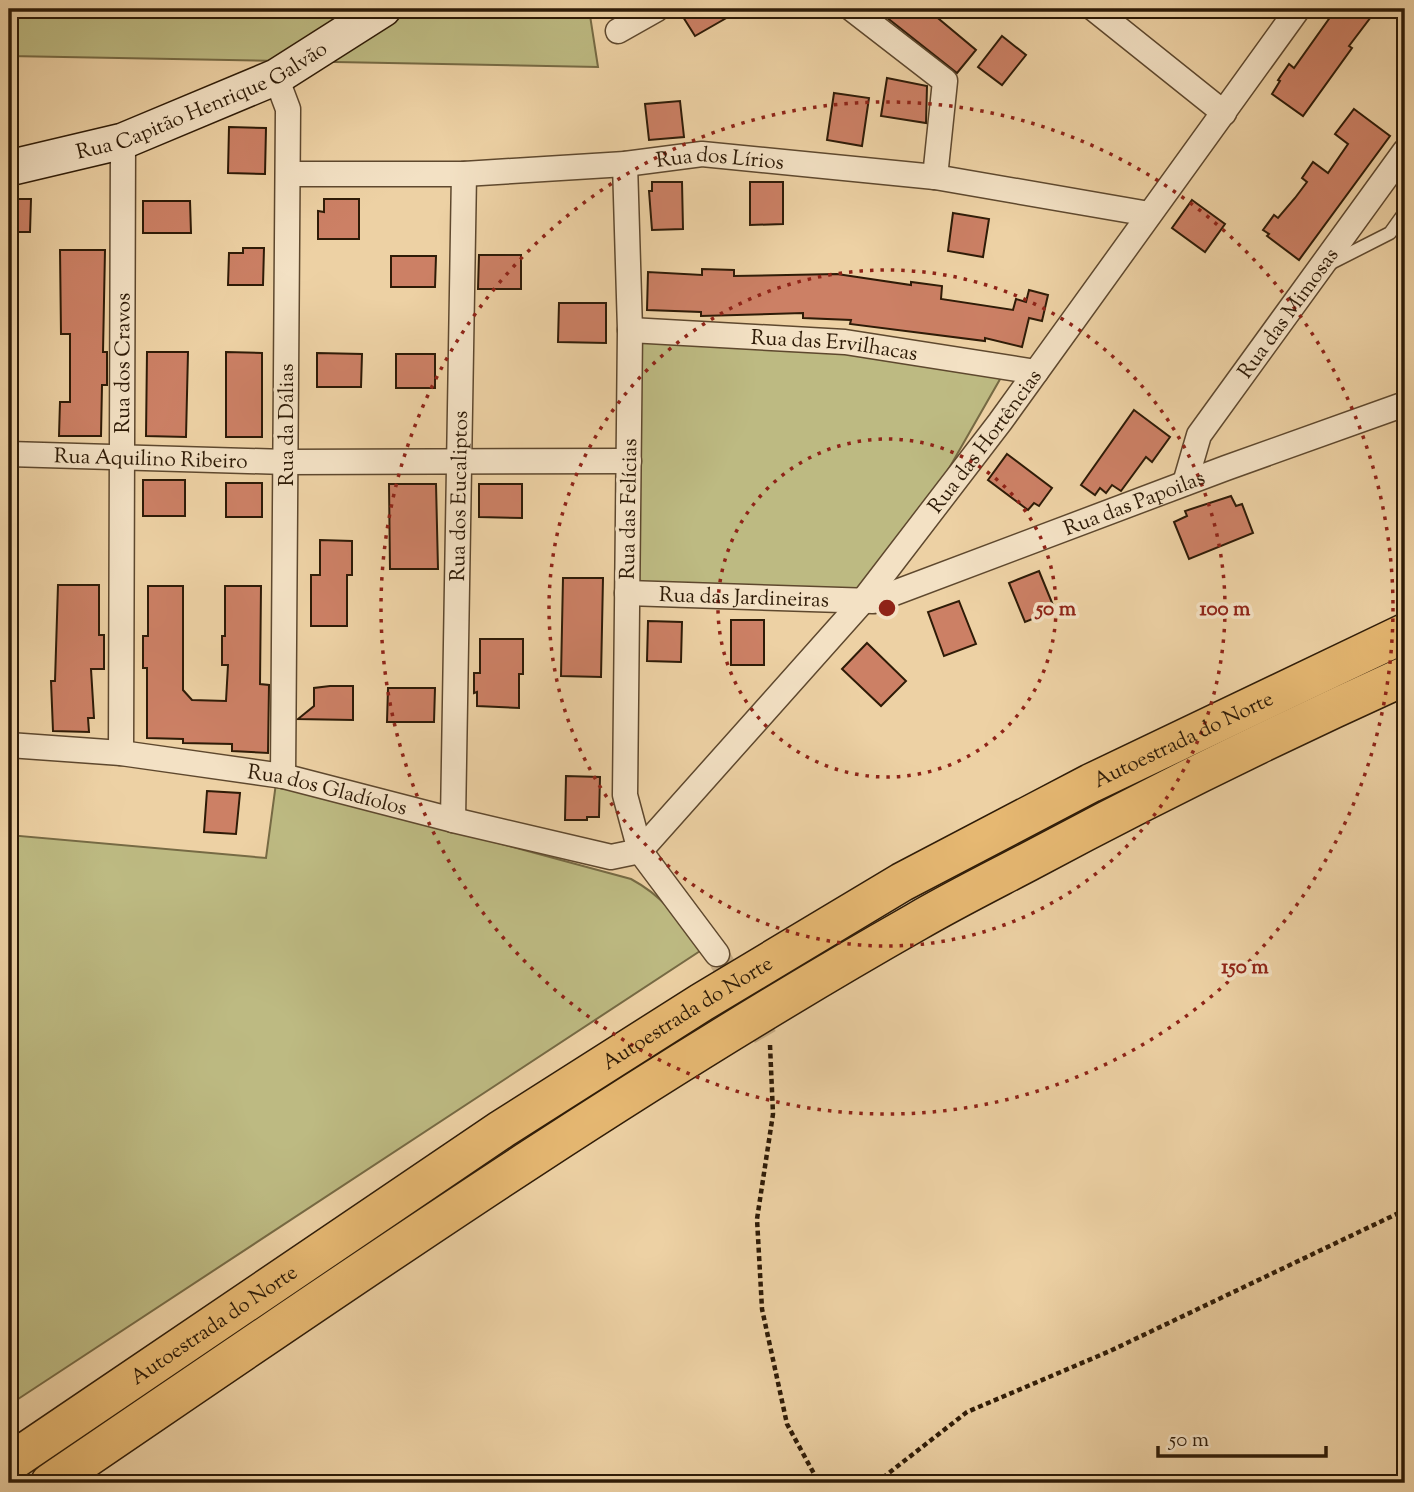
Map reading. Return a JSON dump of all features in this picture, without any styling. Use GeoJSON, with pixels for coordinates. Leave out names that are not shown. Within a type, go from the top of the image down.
{"type":"FeatureCollection","features":[{"type":"Feature","properties":{"kind":"highway","name":"Autoestrada do Norte"},"geometry":{"type":"LineString","coordinates":[[9,1463],[502,1129],[702,1002],[890,889],[1091,783],[1405,633]]}},
{"type":"Feature","properties":{"kind":"highway","name":"Autoestrada do Norte"},"geometry":{"type":"LineString","coordinates":[[50,1483],[520,1166],[726,1036],[917,921],[1110,818],[1320,714],[1405,676]]}},
{"type":"Feature","properties":{"kind":"street","name":"Rua Capitão Henrique Galvão"},"geometry":{"type":"LineString","coordinates":[[9,169],[123,141],[276,77],[383,9]]}},
{"type":"Feature","properties":{"kind":"street"},"geometry":{"type":"LineString","coordinates":[[618,31],[657,9]]}},
{"type":"Feature","properties":{"kind":"street"},"geometry":{"type":"LineString","coordinates":[[852,9],[945,81],[935,177]]}},
{"type":"Feature","properties":{"kind":"street"},"geometry":{"type":"LineString","coordinates":[[1094,9],[1224,113]]}},
{"type":"Feature","properties":{"kind":"street","name":"Rua das Hortências"},"geometry":{"type":"LineString","coordinates":[[640,851],[862,602],[1036,372],[1298,9]]}},
{"type":"Feature","properties":{"kind":"street","name":"Rua da Dálias"},"geometry":{"type":"LineString","coordinates":[[276,77],[288,109],[289,174],[284,776]]}},
{"type":"Feature","properties":{"kind":"street","name":"Rua dos Cravos"},"geometry":{"type":"LineString","coordinates":[[121,753],[123,141]]}},
{"type":"Feature","properties":{"kind":"street","name":"Rua das Mimosas"},"geometry":{"type":"LineString","coordinates":[[1185,483],[1199,435],[1405,151]]}},
{"type":"Feature","properties":{"kind":"street","name":"Rua dos Lírios"},"geometry":{"type":"LineString","coordinates":[[289,174],[464,174],[625,164],[702,154],[935,177],[1149,214]]}},
{"type":"Feature","properties":{"kind":"street","name":"Rua das Felícias"},"geometry":{"type":"LineString","coordinates":[[625,164],[631,330],[625,795],[640,851]]}},
{"type":"Feature","properties":{"kind":"street","name":"Rua dos Eucaliptos"},"geometry":{"type":"LineString","coordinates":[[453,820],[464,174]]}},
{"type":"Feature","properties":{"kind":"street","name":"Rua das Ervilhacas"},"geometry":{"type":"LineString","coordinates":[[631,330],[845,342],[1036,372]]}},
{"type":"Feature","properties":{"kind":"street","name":"Rua das Papoilas"},"geometry":{"type":"LineString","coordinates":[[862,602],[873,601],[1185,483],[1405,404]]}},
{"type":"Feature","properties":{"kind":"street","name":"Rua Aquilino Ribeiro"},"geometry":{"type":"LineString","coordinates":[[9,454],[286,462],[629,461]]}},
{"type":"Feature","properties":{"kind":"street","name":"Rua das Jardineiras"},"geometry":{"type":"LineString","coordinates":[[627,593],[862,602]]}},
{"type":"Feature","properties":{"kind":"street","name":"Rua dos Gladíolos"},"geometry":{"type":"LineString","coordinates":[[9,745],[121,753],[284,776],[611,857],[640,851]]}},
{"type":"Feature","properties":{"kind":"street"},"geometry":{"type":"LineString","coordinates":[[640,851],[717,954]]}},
{"type":"Feature","properties":{"kind":"lane"},"geometry":{"type":"LineString","coordinates":[[1320,269],[1390,233],[1405,212]]}},
{"type":"Feature","properties":{"kind":"path"},"geometry":{"type":"LineString","coordinates":[[770,1045],[773,1114],[757,1219],[762,1309],[787,1424],[819,1483]]}},
{"type":"Feature","properties":{"kind":"path"},"geometry":{"type":"LineString","coordinates":[[876,1483],[967,1412],[1110,1351],[1405,1210]]}},
{"type":"Feature","properties":{"kind":"shaded area"},"geometry":{"type":"Polygon","coordinates":[[[9,9],[589,9],[598,67],[9,56],[9,9]]]}},
{"type":"Feature","properties":{"kind":"shaded area"},"geometry":{"type":"Polygon","coordinates":[[[630,330],[1007,367],[873,601],[631,581],[630,330]]]}},
{"type":"Feature","properties":{"kind":"shaded area"},"geometry":{"type":"Polygon","coordinates":[[[276,783],[631,879],[662,902],[678,919],[700,951],[9,1405],[9,835],[266,858],[276,783]]]}},
{"type":"Feature","properties":{"kind":"building"},"geometry":{"type":"Polygon","coordinates":[[[678,9],[742,9],[695,36],[678,9]]]}},
{"type":"Feature","properties":{"kind":"building"},"geometry":{"type":"Polygon","coordinates":[[[876,9],[927,9],[976,50],[957,73],[876,9]]]}},
{"type":"Feature","properties":{"kind":"building"},"geometry":{"type":"Polygon","coordinates":[[[1336,9],[1377,9],[1303,116],[1272,94],[1289,64],[1294,68],[1336,9]]]}},
{"type":"Feature","properties":{"kind":"building"},"geometry":{"type":"Polygon","coordinates":[[[1002,36],[1026,55],[1002,85],[978,67],[1002,36]]]}},
{"type":"Feature","properties":{"kind":"building"},"geometry":{"type":"Polygon","coordinates":[[[887,78],[927,86],[926,123],[881,116],[887,78]]]}},
{"type":"Feature","properties":{"kind":"building"},"geometry":{"type":"Polygon","coordinates":[[[834,93],[869,98],[862,146],[827,140],[834,93]]]}},
{"type":"Feature","properties":{"kind":"building"},"geometry":{"type":"Polygon","coordinates":[[[680,101],[684,137],[649,140],[645,104],[680,101]]]}},
{"type":"Feature","properties":{"kind":"building"},"geometry":{"type":"Polygon","coordinates":[[[1354,109],[1390,136],[1299,260],[1263,230],[1274,215],[1278,218],[1307,182],[1302,178],[1313,162],[1328,173],[1348,144],[1335,134],[1354,109]]]}},
{"type":"Feature","properties":{"kind":"building"},"geometry":{"type":"Polygon","coordinates":[[[229,127],[266,128],[265,174],[228,173],[229,127]]]}},
{"type":"Feature","properties":{"kind":"building"},"geometry":{"type":"Polygon","coordinates":[[[652,182],[682,182],[683,229],[652,230],[649,191],[652,191],[652,182]]]}},
{"type":"Feature","properties":{"kind":"building"},"geometry":{"type":"Polygon","coordinates":[[[750,182],[783,182],[783,224],[750,225],[750,182]]]}},
{"type":"Feature","properties":{"kind":"building"},"geometry":{"type":"Polygon","coordinates":[[[9,199],[31,199],[30,232],[9,232],[9,199]]]}},
{"type":"Feature","properties":{"kind":"building"},"geometry":{"type":"Polygon","coordinates":[[[324,199],[359,199],[359,239],[318,239],[318,211],[324,212],[324,199]]]}},
{"type":"Feature","properties":{"kind":"building"},"geometry":{"type":"Polygon","coordinates":[[[1192,200],[1225,224],[1205,252],[1172,228],[1192,200]]]}},
{"type":"Feature","properties":{"kind":"building"},"geometry":{"type":"Polygon","coordinates":[[[143,201],[190,201],[191,233],[143,233],[143,201]]]}},
{"type":"Feature","properties":{"kind":"building"},"geometry":{"type":"Polygon","coordinates":[[[953,213],[989,219],[983,257],[948,251],[953,213]]]}},
{"type":"Feature","properties":{"kind":"building"},"geometry":{"type":"Polygon","coordinates":[[[243,248],[264,248],[263,285],[228,285],[229,253],[243,253],[243,248]]]}},
{"type":"Feature","properties":{"kind":"building"},"geometry":{"type":"Polygon","coordinates":[[[60,250],[105,250],[103,352],[107,352],[107,385],[102,385],[101,436],[59,436],[60,402],[70,402],[70,334],[61,334],[60,250]]]}},
{"type":"Feature","properties":{"kind":"building"},"geometry":{"type":"Polygon","coordinates":[[[479,255],[521,255],[521,289],[478,289],[479,255]]]}},
{"type":"Feature","properties":{"kind":"building"},"geometry":{"type":"Polygon","coordinates":[[[391,256],[436,256],[435,287],[391,287],[391,256]]]}},
{"type":"Feature","properties":{"kind":"building"},"geometry":{"type":"Polygon","coordinates":[[[702,269],[734,270],[734,276],[837,274],[911,285],[911,282],[942,286],[941,299],[1013,310],[1016,299],[1026,302],[1029,290],[1048,295],[1042,321],[1029,318],[1022,347],[985,338],[985,341],[850,324],[851,320],[803,318],[803,313],[701,316],[701,312],[647,310],[648,272],[702,275],[702,269]]]}},
{"type":"Feature","properties":{"kind":"building"},"geometry":{"type":"Polygon","coordinates":[[[559,303],[606,303],[606,343],[558,342],[559,303]]]}},
{"type":"Feature","properties":{"kind":"building"},"geometry":{"type":"Polygon","coordinates":[[[147,352],[188,352],[186,437],[146,436],[147,352]]]}},
{"type":"Feature","properties":{"kind":"building"},"geometry":{"type":"Polygon","coordinates":[[[226,352],[262,353],[262,437],[226,437],[226,352]]]}},
{"type":"Feature","properties":{"kind":"building"},"geometry":{"type":"Polygon","coordinates":[[[317,353],[362,354],[361,387],[317,387],[317,353]]]}},
{"type":"Feature","properties":{"kind":"building"},"geometry":{"type":"Polygon","coordinates":[[[396,354],[435,354],[435,388],[396,388],[396,354]]]}},
{"type":"Feature","properties":{"kind":"building"},"geometry":{"type":"Polygon","coordinates":[[[1134,410],[1170,437],[1152,462],[1146,457],[1121,491],[1112,485],[1106,493],[1100,488],[1095,495],[1081,485],[1134,410]]]}},
{"type":"Feature","properties":{"kind":"building"},"geometry":{"type":"Polygon","coordinates":[[[1007,454],[1052,488],[1039,506],[1034,503],[1028,510],[988,480],[1007,454]]]}},
{"type":"Feature","properties":{"kind":"building"},"geometry":{"type":"Polygon","coordinates":[[[143,480],[185,480],[185,516],[143,516],[143,480]]]}},
{"type":"Feature","properties":{"kind":"building"},"geometry":{"type":"Polygon","coordinates":[[[226,483],[262,483],[262,517],[226,517],[226,483]]]}},
{"type":"Feature","properties":{"kind":"building"},"geometry":{"type":"Polygon","coordinates":[[[389,484],[436,484],[438,569],[390,569],[389,484]]]}},
{"type":"Feature","properties":{"kind":"building"},"geometry":{"type":"Polygon","coordinates":[[[479,484],[522,484],[522,518],[479,517],[479,484]]]}},
{"type":"Feature","properties":{"kind":"building"},"geometry":{"type":"Polygon","coordinates":[[[1231,496],[1236,506],[1242,504],[1253,533],[1189,559],[1174,522],[1187,516],[1185,511],[1231,496]]]}},
{"type":"Feature","properties":{"kind":"building"},"geometry":{"type":"Polygon","coordinates":[[[320,540],[352,541],[352,575],[347,575],[347,626],[311,626],[311,575],[320,575],[320,540]]]}},
{"type":"Feature","properties":{"kind":"building"},"geometry":{"type":"Polygon","coordinates":[[[1039,571],[1055,610],[1025,622],[1009,583],[1039,571]]]}},
{"type":"Feature","properties":{"kind":"building"},"geometry":{"type":"Polygon","coordinates":[[[563,578],[603,578],[601,677],[561,676],[563,578]]]}},
{"type":"Feature","properties":{"kind":"building"},"geometry":{"type":"Polygon","coordinates":[[[58,585],[99,585],[99,635],[104,635],[104,669],[91,669],[94,718],[88,718],[89,732],[53,731],[51,681],[55,681],[58,585]]]}},
{"type":"Feature","properties":{"kind":"building"},"geometry":{"type":"Polygon","coordinates":[[[148,586],[183,586],[183,690],[192,700],[226,701],[228,665],[222,665],[225,586],[261,586],[260,684],[269,685],[268,753],[232,751],[232,744],[183,743],[183,739],[147,738],[147,668],[143,668],[143,636],[148,636],[148,586]]]}},
{"type":"Feature","properties":{"kind":"building"},"geometry":{"type":"Polygon","coordinates":[[[959,601],[976,644],[944,656],[928,612],[959,601]]]}},
{"type":"Feature","properties":{"kind":"building"},"geometry":{"type":"Polygon","coordinates":[[[731,620],[764,620],[764,665],[731,665],[731,620]]]}},
{"type":"Feature","properties":{"kind":"building"},"geometry":{"type":"Polygon","coordinates":[[[648,621],[682,622],[681,662],[647,661],[648,621]]]}},
{"type":"Feature","properties":{"kind":"building"},"geometry":{"type":"Polygon","coordinates":[[[480,639],[523,639],[519,708],[477,706],[474,673],[480,673],[480,639]]]}},
{"type":"Feature","properties":{"kind":"building"},"geometry":{"type":"Polygon","coordinates":[[[867,643],[906,681],[881,706],[842,669],[867,643]]]}},
{"type":"Feature","properties":{"kind":"building"},"geometry":{"type":"Polygon","coordinates":[[[353,686],[353,720],[298,719],[314,706],[314,688],[353,686]]]}},
{"type":"Feature","properties":{"kind":"building"},"geometry":{"type":"Polygon","coordinates":[[[388,688],[435,688],[434,722],[387,722],[388,688]]]}},
{"type":"Feature","properties":{"kind":"building"},"geometry":{"type":"Polygon","coordinates":[[[566,776],[600,777],[599,817],[565,820],[566,776]]]}},
{"type":"Feature","properties":{"kind":"building"},"geometry":{"type":"Polygon","coordinates":[[[207,791],[240,793],[236,834],[204,832],[207,791]]]}},
{"type":"Feature","properties":{"kind":"tunnel"},"geometry":{"type":"LineString","coordinates":[[717,954],[770,1045]]}}]}
